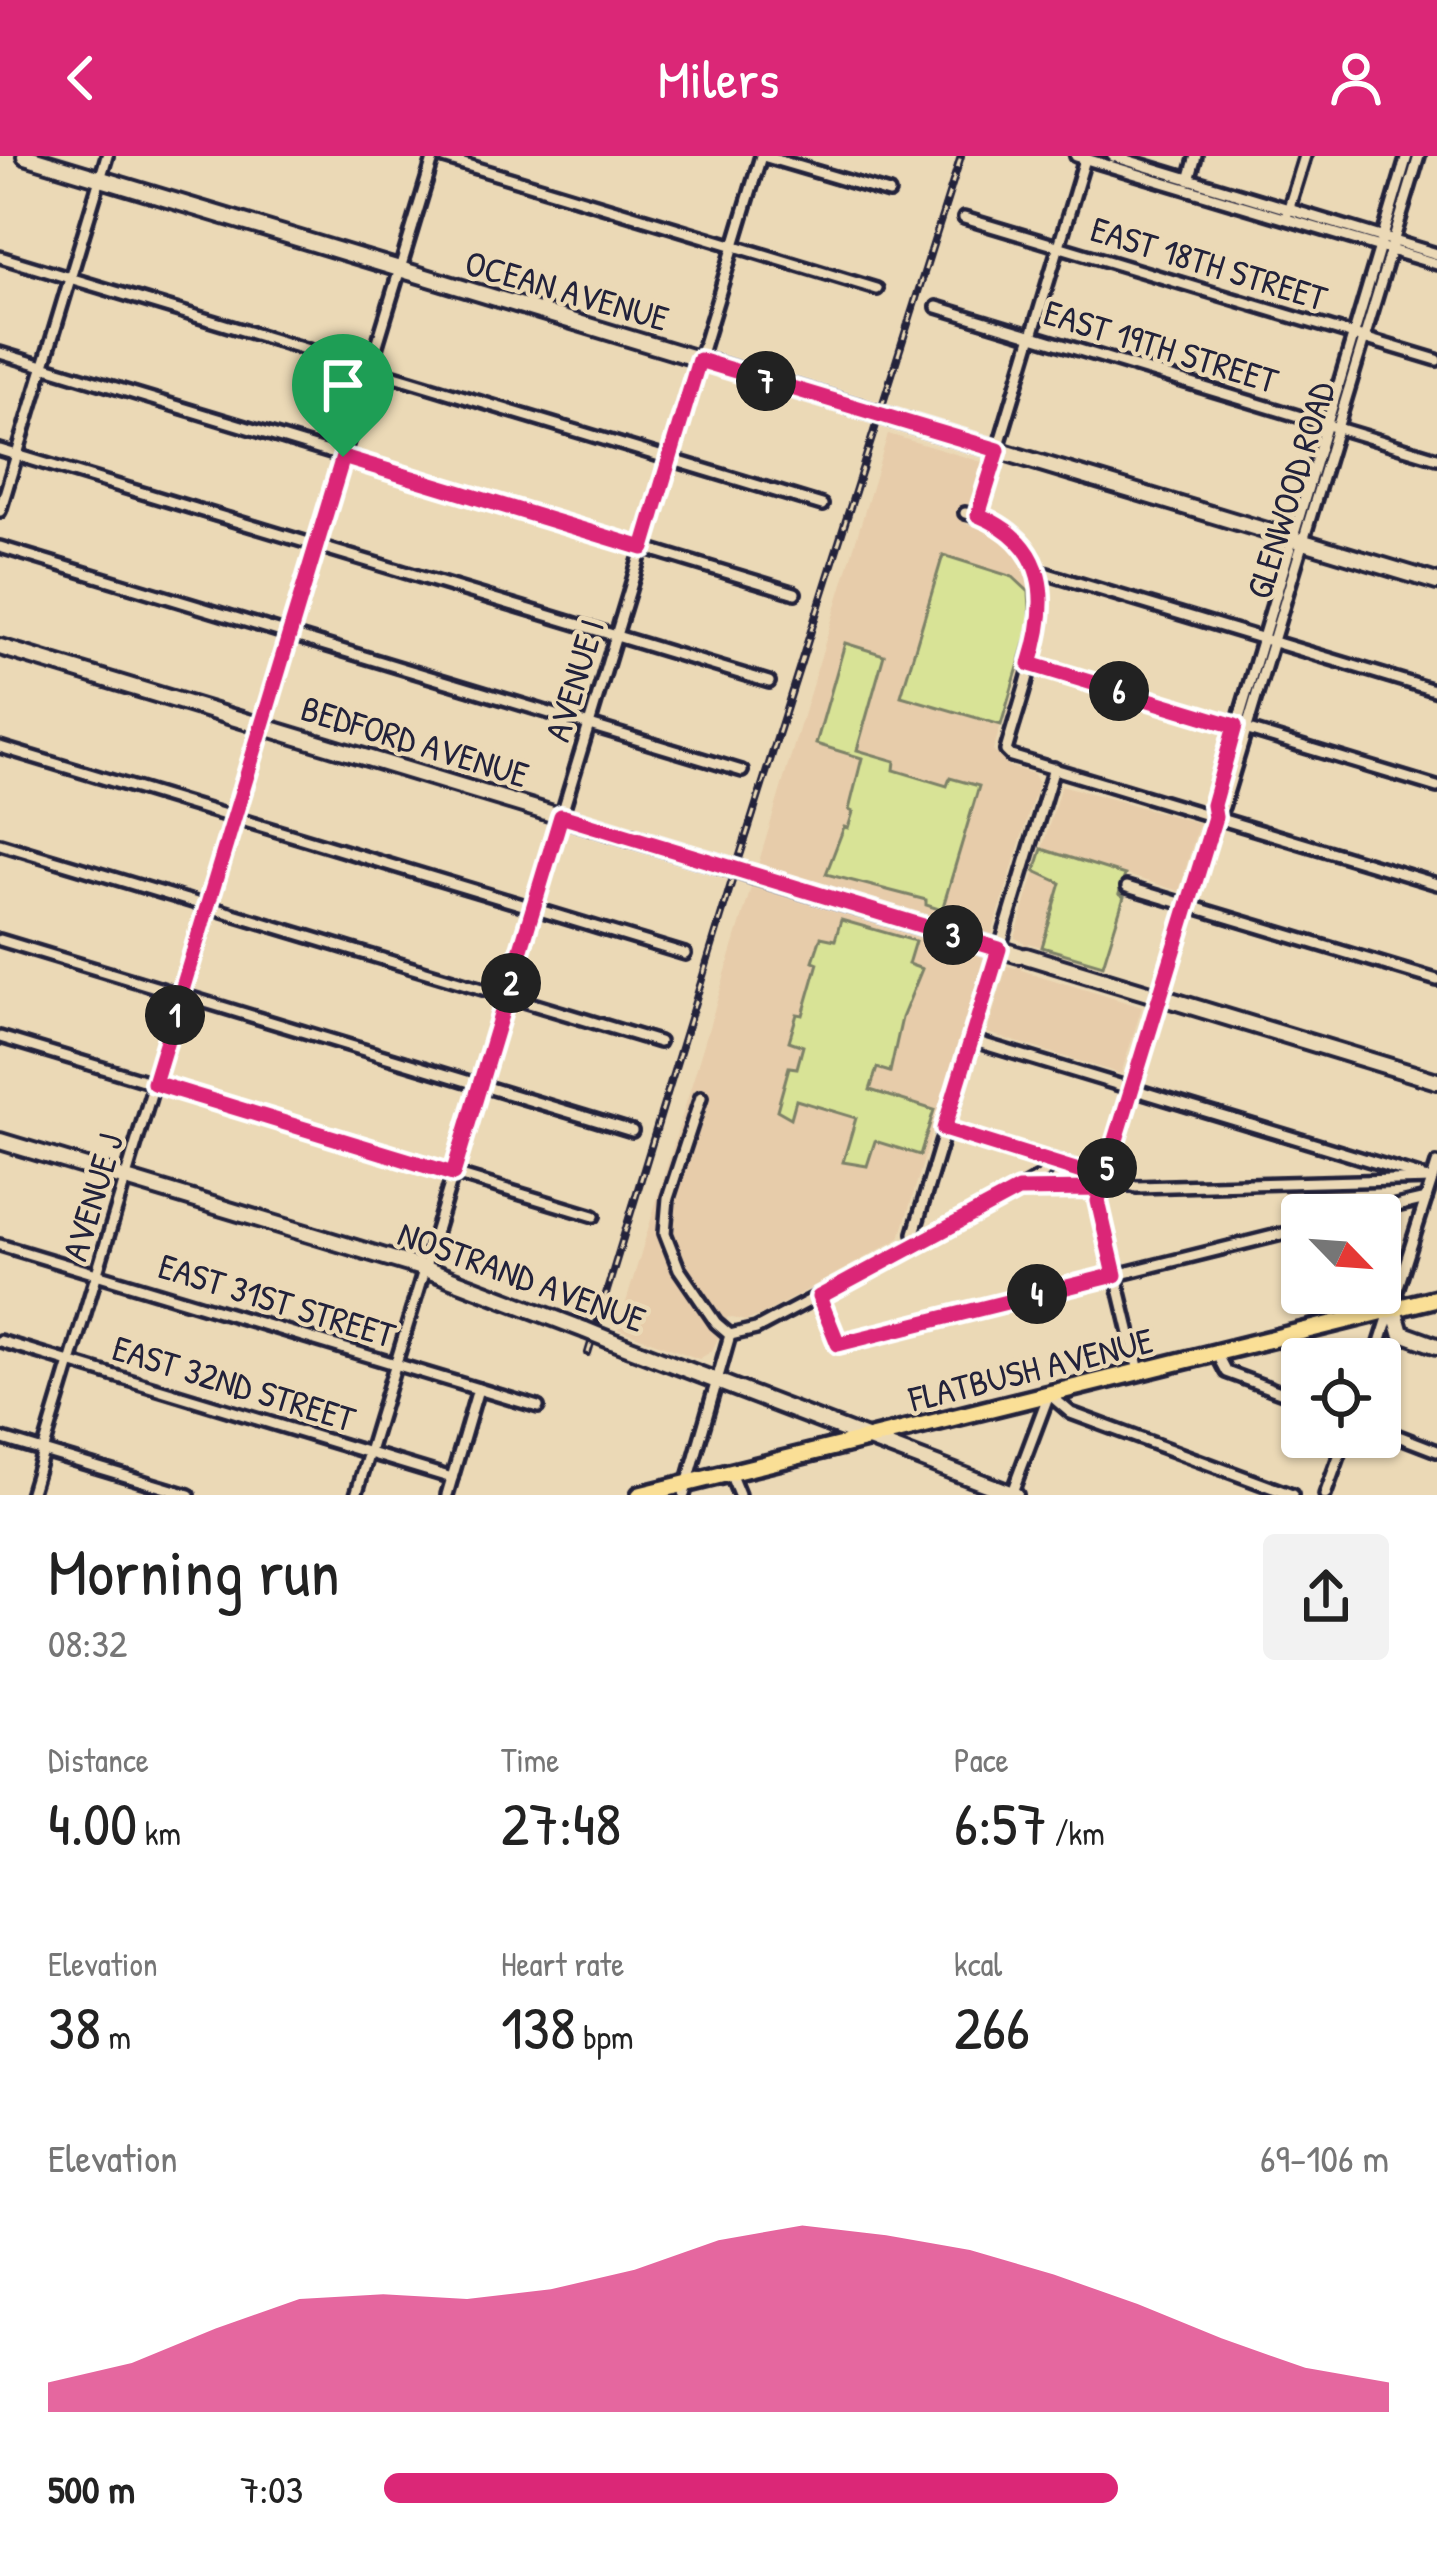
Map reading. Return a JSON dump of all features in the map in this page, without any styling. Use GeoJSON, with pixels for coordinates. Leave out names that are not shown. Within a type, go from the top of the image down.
{"type":"FeatureCollection","features":[{"type":"Feature","properties":{"kind":"main road","name":"OCEAN AVENUE"},"geometry":{"type":"LineString","coordinates":[[25,156],[1437,582]]}},
{"type":"Feature","properties":{"kind":"main road","name":"BEDFORD AVENUE"},"geometry":{"type":"LineString","coordinates":[[0,647],[1437,1081]]}},
{"type":"Feature","properties":{"kind":"main road","name":"NOSTRAND AVENUE"},"geometry":{"type":"LineString","coordinates":[[0,1141],[425,1269],[1013,1494]]}},
{"type":"Feature","properties":{"kind":"main road","name":"FLATBUSH AVENUE"},"geometry":{"type":"LineString","coordinates":[[1401,1307],[1437,1298]]}},
{"type":"Feature","properties":{"kind":"main road","name":"FLATBUSH AVENUE"},"geometry":{"type":"LineString","coordinates":[[640,1495],[686,1489],[730,1473],[1374,1314]]}},
{"type":"Feature","properties":{"kind":"main road"},"geometry":{"type":"LineString","coordinates":[[1395,1314],[1401,1333],[1437,1346]]}},
{"type":"Feature","properties":{"kind":"street"},"geometry":{"type":"LineString","coordinates":[[0,512],[107,156]]}},
{"type":"Feature","properties":{"kind":"street"},"geometry":{"type":"LineString","coordinates":[[436,156],[877,290]]}},
{"type":"Feature","properties":{"kind":"street","name":"AVENUE J"},"geometry":{"type":"LineString","coordinates":[[30,1495],[436,156]]}},
{"type":"Feature","properties":{"kind":"street"},"geometry":{"type":"LineString","coordinates":[[762,156],[889,194]]}},
{"type":"Feature","properties":{"kind":"street","name":"AVENUE I"},"geometry":{"type":"LineString","coordinates":[[356,1495],[762,156]]}},
{"type":"Feature","properties":{"kind":"street"},"geometry":{"type":"LineString","coordinates":[[1113,156],[1188,184]]}},
{"type":"Feature","properties":{"kind":"street"},"geometry":{"type":"LineString","coordinates":[[1188,184],[1196,156]]}},
{"type":"Feature","properties":{"kind":"street"},"geometry":{"type":"LineString","coordinates":[[1287,214],[1305,156]]}},
{"type":"Feature","properties":{"kind":"street","name":"GLENWOOD ROAD"},"geometry":{"type":"LineString","coordinates":[[1407,156],[1407,175]]}},
{"type":"Feature","properties":{"kind":"street","name":"GLENWOOD ROAD"},"geometry":{"type":"LineString","coordinates":[[1139,1371],[1098,1201],[1215,817],[1223,808],[1241,728],[1407,175],[1418,156]]}},
{"type":"Feature","properties":{"kind":"street"},"geometry":{"type":"LineString","coordinates":[[978,515],[1082,157],[1188,184],[1387,244],[1437,264]]}},
{"type":"Feature","properties":{"kind":"street","name":"EAST 18TH STREET"},"geometry":{"type":"LineString","coordinates":[[964,218],[1437,360]]}},
{"type":"Feature","properties":{"kind":"street"},"geometry":{"type":"LineString","coordinates":[[1387,244],[1437,254]]}},
{"type":"Feature","properties":{"kind":"street"},"geometry":{"type":"LineString","coordinates":[[0,257],[822,505]]}},
{"type":"Feature","properties":{"kind":"street","name":"EAST 19TH STREET"},"geometry":{"type":"LineString","coordinates":[[938,308],[1437,458]]}},
{"type":"Feature","properties":{"kind":"street"},"geometry":{"type":"LineString","coordinates":[[0,353],[795,593]]}},
{"type":"Feature","properties":{"kind":"street"},"geometry":{"type":"LineString","coordinates":[[0,450],[769,682]]}},
{"type":"Feature","properties":{"kind":"street"},"geometry":{"type":"LineString","coordinates":[[965,513],[978,515],[1013,537],[1038,571],[1042,615],[1006,751],[1011,756],[1437,884]]}},
{"type":"Feature","properties":{"kind":"street"},"geometry":{"type":"LineString","coordinates":[[0,547],[742,771]]}},
{"type":"Feature","properties":{"kind":"street"},"geometry":{"type":"LineString","coordinates":[[1038,571],[1437,691]]}},
{"type":"Feature","properties":{"kind":"street"},"geometry":{"type":"LineString","coordinates":[[1030,664],[1437,788]]}},
{"type":"Feature","properties":{"kind":"street"},"geometry":{"type":"LineString","coordinates":[[0,747],[685,954]]}},
{"type":"Feature","properties":{"kind":"street"},"geometry":{"type":"LineString","coordinates":[[917,1242],[914,1233],[944,1129],[1054,768]]}},
{"type":"Feature","properties":{"kind":"street"},"geometry":{"type":"LineString","coordinates":[[0,844],[659,1042]]}},
{"type":"Feature","properties":{"kind":"street"},"geometry":{"type":"LineString","coordinates":[[1127,887],[1437,980]]}},
{"type":"Feature","properties":{"kind":"street"},"geometry":{"type":"LineString","coordinates":[[0,940],[632,1131]]}},
{"type":"Feature","properties":{"kind":"street"},"geometry":{"type":"LineString","coordinates":[[0,1037],[594,1216]]}},
{"type":"Feature","properties":{"kind":"street"},"geometry":{"type":"LineString","coordinates":[[971,1040],[1434,1180]]}},
{"type":"Feature","properties":{"kind":"street"},"geometry":{"type":"LineString","coordinates":[[700,1097],[665,1222],[673,1258],[710,1315],[730,1335]]}},
{"type":"Feature","properties":{"kind":"street"},"geometry":{"type":"LineString","coordinates":[[944,1129],[1136,1187],[1434,1180]]}},
{"type":"Feature","properties":{"kind":"street"},"geometry":{"type":"LineString","coordinates":[[730,1335],[756,1329],[1018,1190],[1042,1176],[1051,1161]]}},
{"type":"Feature","properties":{"kind":"street"},"geometry":{"type":"LineString","coordinates":[[1401,1285],[1437,1164]]}},
{"type":"Feature","properties":{"kind":"street"},"geometry":{"type":"LineString","coordinates":[[1018,1190],[1093,1189],[1104,1179]]}},
{"type":"Feature","properties":{"kind":"street"},"geometry":{"type":"LineString","coordinates":[[1401,1205],[1426,1199]]}},
{"type":"Feature","properties":{"kind":"street"},"geometry":{"type":"LineString","coordinates":[[819,1297],[838,1344],[1281,1233]]}},
{"type":"Feature","properties":{"kind":"street","name":"EAST 31ST STREET"},"geometry":{"type":"LineString","coordinates":[[0,1244],[538,1407]]}},
{"type":"Feature","properties":{"kind":"street"},"geometry":{"type":"LineString","coordinates":[[686,1489],[730,1335]]}},
{"type":"Feature","properties":{"kind":"street","name":"EAST 32ND STREET"},"geometry":{"type":"LineString","coordinates":[[0,1341],[452,1478]]}},
{"type":"Feature","properties":{"kind":"street"},"geometry":{"type":"LineString","coordinates":[[1216,1353],[1226,1372],[1281,1392]]}},
{"type":"Feature","properties":{"kind":"street"},"geometry":{"type":"LineString","coordinates":[[446,1495],[478,1390]]}},
{"type":"Feature","properties":{"kind":"street"},"geometry":{"type":"LineString","coordinates":[[1013,1494],[1049,1394],[1071,1413],[1292,1495]]}},
{"type":"Feature","properties":{"kind":"street"},"geometry":{"type":"LineString","coordinates":[[1401,1437],[1437,1450]]}},
{"type":"Feature","properties":{"kind":"street"},"geometry":{"type":"LineString","coordinates":[[0,1438],[189,1495]]}},
{"type":"Feature","properties":{"kind":"street"},"geometry":{"type":"LineString","coordinates":[[1325,1495],[1338,1458]]}},
{"type":"Feature","properties":{"kind":"street"},"geometry":{"type":"LineString","coordinates":[[730,1473],[739,1495]]}},
{"type":"Feature","properties":{"kind":"shaded area"},"geometry":{"type":"Polygon","coordinates":[[[888,434],[982,462],[965,523],[1011,547],[1027,572],[1033,599],[1031,623],[993,751],[1008,766],[1034,774],[1038,783],[900,1238],[762,1315],[746,1321],[728,1317],[712,1351],[699,1359],[618,1329],[888,434]]]}},
{"type":"Feature","properties":{"kind":"shaded area"},"geometry":{"type":"Polygon","coordinates":[[[1061,785],[1199,823],[1179,891],[1042,849],[1061,785]]]}},
{"type":"Feature","properties":{"kind":"shaded area"},"geometry":{"type":"Polygon","coordinates":[[[1035,871],[1061,883],[1042,947],[1029,943],[1021,970],[1142,1007],[1121,1074],[987,1033],[1007,966],[1016,968],[1024,942],[1015,938],[1035,871]]]}},
{"type":"Feature","properties":{"kind":"green space"},"geometry":{"type":"Polygon","coordinates":[[[943,555],[1013,577],[1029,592],[1031,623],[1001,725],[901,696],[943,555]]]}},
{"type":"Feature","properties":{"kind":"green space"},"geometry":{"type":"Polygon","coordinates":[[[845,643],[884,655],[857,750],[895,761],[894,770],[947,786],[950,778],[979,786],[942,910],[926,905],[926,900],[826,874],[853,812],[849,810],[862,758],[816,744],[845,643]]]}},
{"type":"Feature","properties":{"kind":"green space"},"geometry":{"type":"Polygon","coordinates":[[[1042,849],[1125,875],[1119,894],[1124,897],[1103,965],[1042,947],[1061,883],[1035,871],[1042,849]]]}},
{"type":"Feature","properties":{"kind":"green space"},"geometry":{"type":"Polygon","coordinates":[[[841,920],[915,941],[908,964],[922,969],[902,1018],[890,1072],[877,1068],[870,1090],[934,1110],[920,1155],[875,1141],[867,1166],[843,1162],[856,1118],[796,1100],[791,1118],[777,1110],[789,1067],[797,1068],[803,1046],[789,1041],[797,1014],[803,1015],[821,937],[835,940],[841,920]]]}},
{"type":"Feature","properties":{"kind":"railway"},"geometry":{"type":"LineString","coordinates":[[588,1353],[961,156]]}},
{"type":"Feature","properties":{"kind":"route"},"geometry":{"type":"LineString","coordinates":[[343,457],[154,1083],[453,1174],[561,816],[999,949],[944,1129],[1104,1179],[1098,1201],[1115,1275],[838,1344],[819,1297],[1018,1190],[1093,1189],[1104,1179],[1215,817],[1213,805],[1235,726],[1030,664],[1042,615],[1038,571],[1013,537],[978,515],[998,450],[699,360],[643,548],[343,457]]}}]}
